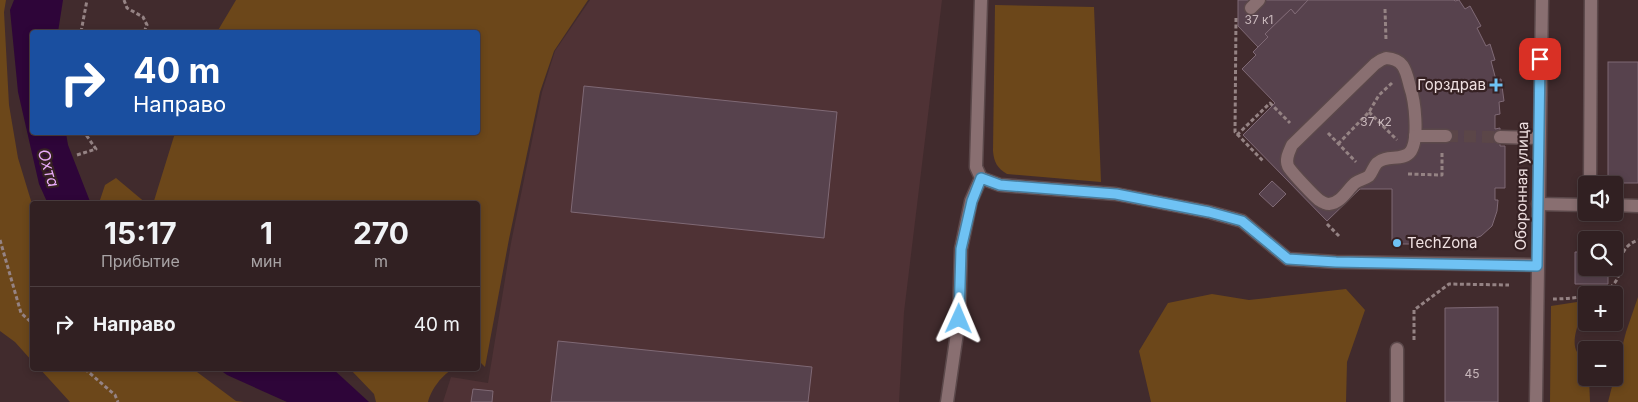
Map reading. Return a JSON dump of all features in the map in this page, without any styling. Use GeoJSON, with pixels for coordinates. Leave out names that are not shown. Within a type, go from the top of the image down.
{"type":"FeatureCollection","features":[{"type":"Feature","properties":{"kind":"street"},"geometry":{"type":"LineString","coordinates":[[947,402],[959,319],[961,249],[972,201],[981,178],[976,166],[981,0]]}},
{"type":"Feature","properties":{"kind":"street","name":"Оборонная улица"},"geometry":{"type":"LineString","coordinates":[[1536,402],[1542,0]]}},
{"type":"Feature","properties":{"kind":"street"},"geometry":{"type":"LineString","coordinates":[[1590,0],[1590,176]]}},
{"type":"Feature","properties":{"kind":"street"},"geometry":{"type":"LineString","coordinates":[[1386,58],[1394,59],[1401,63],[1405,70],[1414,100],[1415,136],[1410,153],[1404,157],[1384,158],[1376,164],[1369,176],[1356,183],[1337,203],[1327,204],[1320,201],[1288,167],[1287,156],[1292,145],[1381,60],[1386,58]]}},
{"type":"Feature","properties":{"kind":"street"},"geometry":{"type":"LineString","coordinates":[[1415,136],[1446,136]]}},
{"type":"Feature","properties":{"kind":"street"},"geometry":{"type":"LineString","coordinates":[[1500,137],[1539,138]]}},
{"type":"Feature","properties":{"kind":"street"},"geometry":{"type":"LineString","coordinates":[[981,178],[1000,185],[1116,194],[1209,212],[1242,221],[1288,259],[1336,262],[1537,266]]}},
{"type":"Feature","properties":{"kind":"street"},"geometry":{"type":"LineString","coordinates":[[1538,204],[1578,205]]}},
{"type":"Feature","properties":{"kind":"street"},"geometry":{"type":"LineString","coordinates":[[1623,205],[1638,206]]}},
{"type":"Feature","properties":{"kind":"street"},"geometry":{"type":"LineString","coordinates":[[1397,350],[1397,402]]}},
{"type":"Feature","properties":{"kind":"path"},"geometry":{"type":"LineString","coordinates":[[81,30],[87,0]]}},
{"type":"Feature","properties":{"kind":"path"},"geometry":{"type":"LineString","coordinates":[[124,0],[128,8],[143,17],[147,25],[145,30]]}},
{"type":"Feature","properties":{"kind":"path"},"geometry":{"type":"LineString","coordinates":[[1385,8],[1386,58]]}},
{"type":"Feature","properties":{"kind":"path"},"geometry":{"type":"LineString","coordinates":[[1236,10],[1235,132],[1264,161]]}},
{"type":"Feature","properties":{"kind":"path"},"geometry":{"type":"LineString","coordinates":[[1338,144],[1369,112],[1379,95],[1405,70]]}},
{"type":"Feature","properties":{"kind":"path"},"geometry":{"type":"LineString","coordinates":[[1237,135],[1270,103],[1311,145],[1326,131],[1369,176]]}},
{"type":"Feature","properties":{"kind":"path"},"geometry":{"type":"LineString","coordinates":[[1369,112],[1410,153]]}},
{"type":"Feature","properties":{"kind":"path"},"geometry":{"type":"LineString","coordinates":[[77,155],[96,148],[86,135]]}},
{"type":"Feature","properties":{"kind":"path"},"geometry":{"type":"LineString","coordinates":[[1327,224],[1340,237]]}},
{"type":"Feature","properties":{"kind":"path"},"geometry":{"type":"LineString","coordinates":[[0,240],[21,313],[30,321]]}},
{"type":"Feature","properties":{"kind":"path"},"geometry":{"type":"LineString","coordinates":[[1548,299],[1567,299],[1605,291],[1614,285],[1618,276],[1622,255],[1627,245],[1638,240]]}},
{"type":"Feature","properties":{"kind":"path"},"geometry":{"type":"LineString","coordinates":[[1414,340],[1414,310],[1449,284],[1515,285]]}},
{"type":"Feature","properties":{"kind":"path"},"geometry":{"type":"LineString","coordinates":[[87,371],[115,395],[118,402]]}},
{"type":"Feature","properties":{"kind":"shaded area"},"geometry":{"type":"Polygon","coordinates":[[[0,0],[6,0],[4,12],[9,105],[18,158],[31,201],[30,359],[15,342],[0,331],[0,0]]]}},
{"type":"Feature","properties":{"kind":"shaded area"},"geometry":{"type":"Polygon","coordinates":[[[236,0],[588,0],[554,51],[540,92],[509,239],[485,367],[480,362],[480,201],[154,201],[174,135],[480,135],[480,30],[218,30],[236,0]]]}},
{"type":"Feature","properties":{"kind":"shaded area"},"geometry":{"type":"Polygon","coordinates":[[[590,0],[942,0],[904,312],[899,402],[443,402],[451,377],[488,383],[511,243],[542,92],[555,51],[590,0]]]}},
{"type":"Feature","properties":{"kind":"shaded area"},"geometry":{"type":"Polygon","coordinates":[[[995,5],[1094,7],[1101,182],[1007,174],[997,164],[993,151],[995,5]]]}},
{"type":"Feature","properties":{"kind":"shaded area"},"geometry":{"type":"Polygon","coordinates":[[[116,178],[143,201],[101,201],[105,185],[116,178]]]}},
{"type":"Feature","properties":{"kind":"shaded area"},"geometry":{"type":"Polygon","coordinates":[[[1346,289],[1365,310],[1347,362],[1346,402],[1151,402],[1139,351],[1168,303],[1212,294],[1249,300],[1346,289]]]}},
{"type":"Feature","properties":{"kind":"shaded area"},"geometry":{"type":"Polygon","coordinates":[[[1638,297],[1638,402],[1608,402],[1612,386],[1623,386],[1623,344],[1638,297]]]}},
{"type":"Feature","properties":{"kind":"shaded area"},"geometry":{"type":"Polygon","coordinates":[[[1577,302],[1578,304],[1575,348],[1578,354],[1578,386],[1589,386],[1590,402],[1550,402],[1551,306],[1577,302]]]}},
{"type":"Feature","properties":{"kind":"shaded area"},"geometry":{"type":"Polygon","coordinates":[[[42,371],[196,371],[236,401],[244,402],[70,402],[42,371]]]}},
{"type":"Feature","properties":{"kind":"shaded area"},"geometry":{"type":"Polygon","coordinates":[[[352,371],[450,371],[438,383],[428,402],[376,402],[374,394],[352,371]]]}},
{"type":"Feature","properties":{"kind":"water","name":"Охта"},"geometry":{"type":"Polygon","coordinates":[[[14,0],[63,0],[58,30],[30,30],[30,135],[66,135],[68,145],[90,201],[47,201],[39,184],[18,92],[10,10],[14,0]]]}},
{"type":"Feature","properties":{"kind":"water"},"geometry":{"type":"Polygon","coordinates":[[[222,371],[335,371],[369,402],[287,402],[222,371]]]}},
{"type":"Feature","properties":{"kind":"building"},"geometry":{"type":"Polygon","coordinates":[[[1238,0],[1308,0],[1295,14],[1291,9],[1265,34],[1268,37],[1258,47],[1238,26],[1238,0]]]}},
{"type":"Feature","properties":{"kind":"building"},"geometry":{"type":"Polygon","coordinates":[[[1308,0],[1459,0],[1465,9],[1470,6],[1481,26],[1477,28],[1486,46],[1490,44],[1495,60],[1491,61],[1496,80],[1501,79],[1504,101],[1499,102],[1500,114],[1495,115],[1495,129],[1500,128],[1500,146],[1505,146],[1505,188],[1495,188],[1495,200],[1498,200],[1497,211],[1492,226],[1481,236],[1468,241],[1456,241],[1456,238],[1445,238],[1445,244],[1392,244],[1392,189],[1360,189],[1327,221],[1243,135],[1275,103],[1242,69],[1256,55],[1253,52],[1268,37],[1265,34],[1291,9],[1295,14],[1308,0]]]}},
{"type":"Feature","properties":{"kind":"building"},"geometry":{"type":"Polygon","coordinates":[[[1608,62],[1638,62],[1638,183],[1623,183],[1623,176],[1608,176],[1608,62]]]}},
{"type":"Feature","properties":{"kind":"building"},"geometry":{"type":"Polygon","coordinates":[[[584,86],[837,112],[824,238],[571,212],[584,86]]]}},
{"type":"Feature","properties":{"kind":"building"},"geometry":{"type":"Polygon","coordinates":[[[1272,181],[1286,194],[1273,207],[1259,194],[1272,181]]]}},
{"type":"Feature","properties":{"kind":"building"},"geometry":{"type":"Polygon","coordinates":[[[1575,252],[1578,252],[1578,276],[1608,276],[1608,284],[1575,284],[1575,252]]]}},
{"type":"Feature","properties":{"kind":"building"},"geometry":{"type":"Polygon","coordinates":[[[1498,307],[1498,402],[1445,402],[1445,308],[1498,307]]]}},
{"type":"Feature","properties":{"kind":"building"},"geometry":{"type":"Polygon","coordinates":[[[558,341],[812,367],[808,402],[551,402],[558,341]]]}},
{"type":"Feature","properties":{"kind":"building"},"geometry":{"type":"Polygon","coordinates":[[[473,389],[493,391],[492,402],[471,402],[473,389]]]}},
{"type":"Feature","properties":{"kind":"tunnel"},"geometry":{"type":"LineString","coordinates":[[1446,136],[1500,137]]}},
{"type":"Feature","properties":{"kind":"place","name":"Горздрав"},"geometry":{"type":"Point","coordinates":[1496,85]}},
{"type":"Feature","properties":{"kind":"place","name":"TechZona"},"geometry":{"type":"Point","coordinates":[1397,243]}},
{"type":"Feature","properties":{"kind":"route"},"geometry":{"type":"LineString","coordinates":[[959,319],[961,249],[972,201],[981,178],[1000,185],[1116,194],[1209,212],[1242,221],[1288,259],[1336,262],[1537,266],[1540,59]]}}]}
